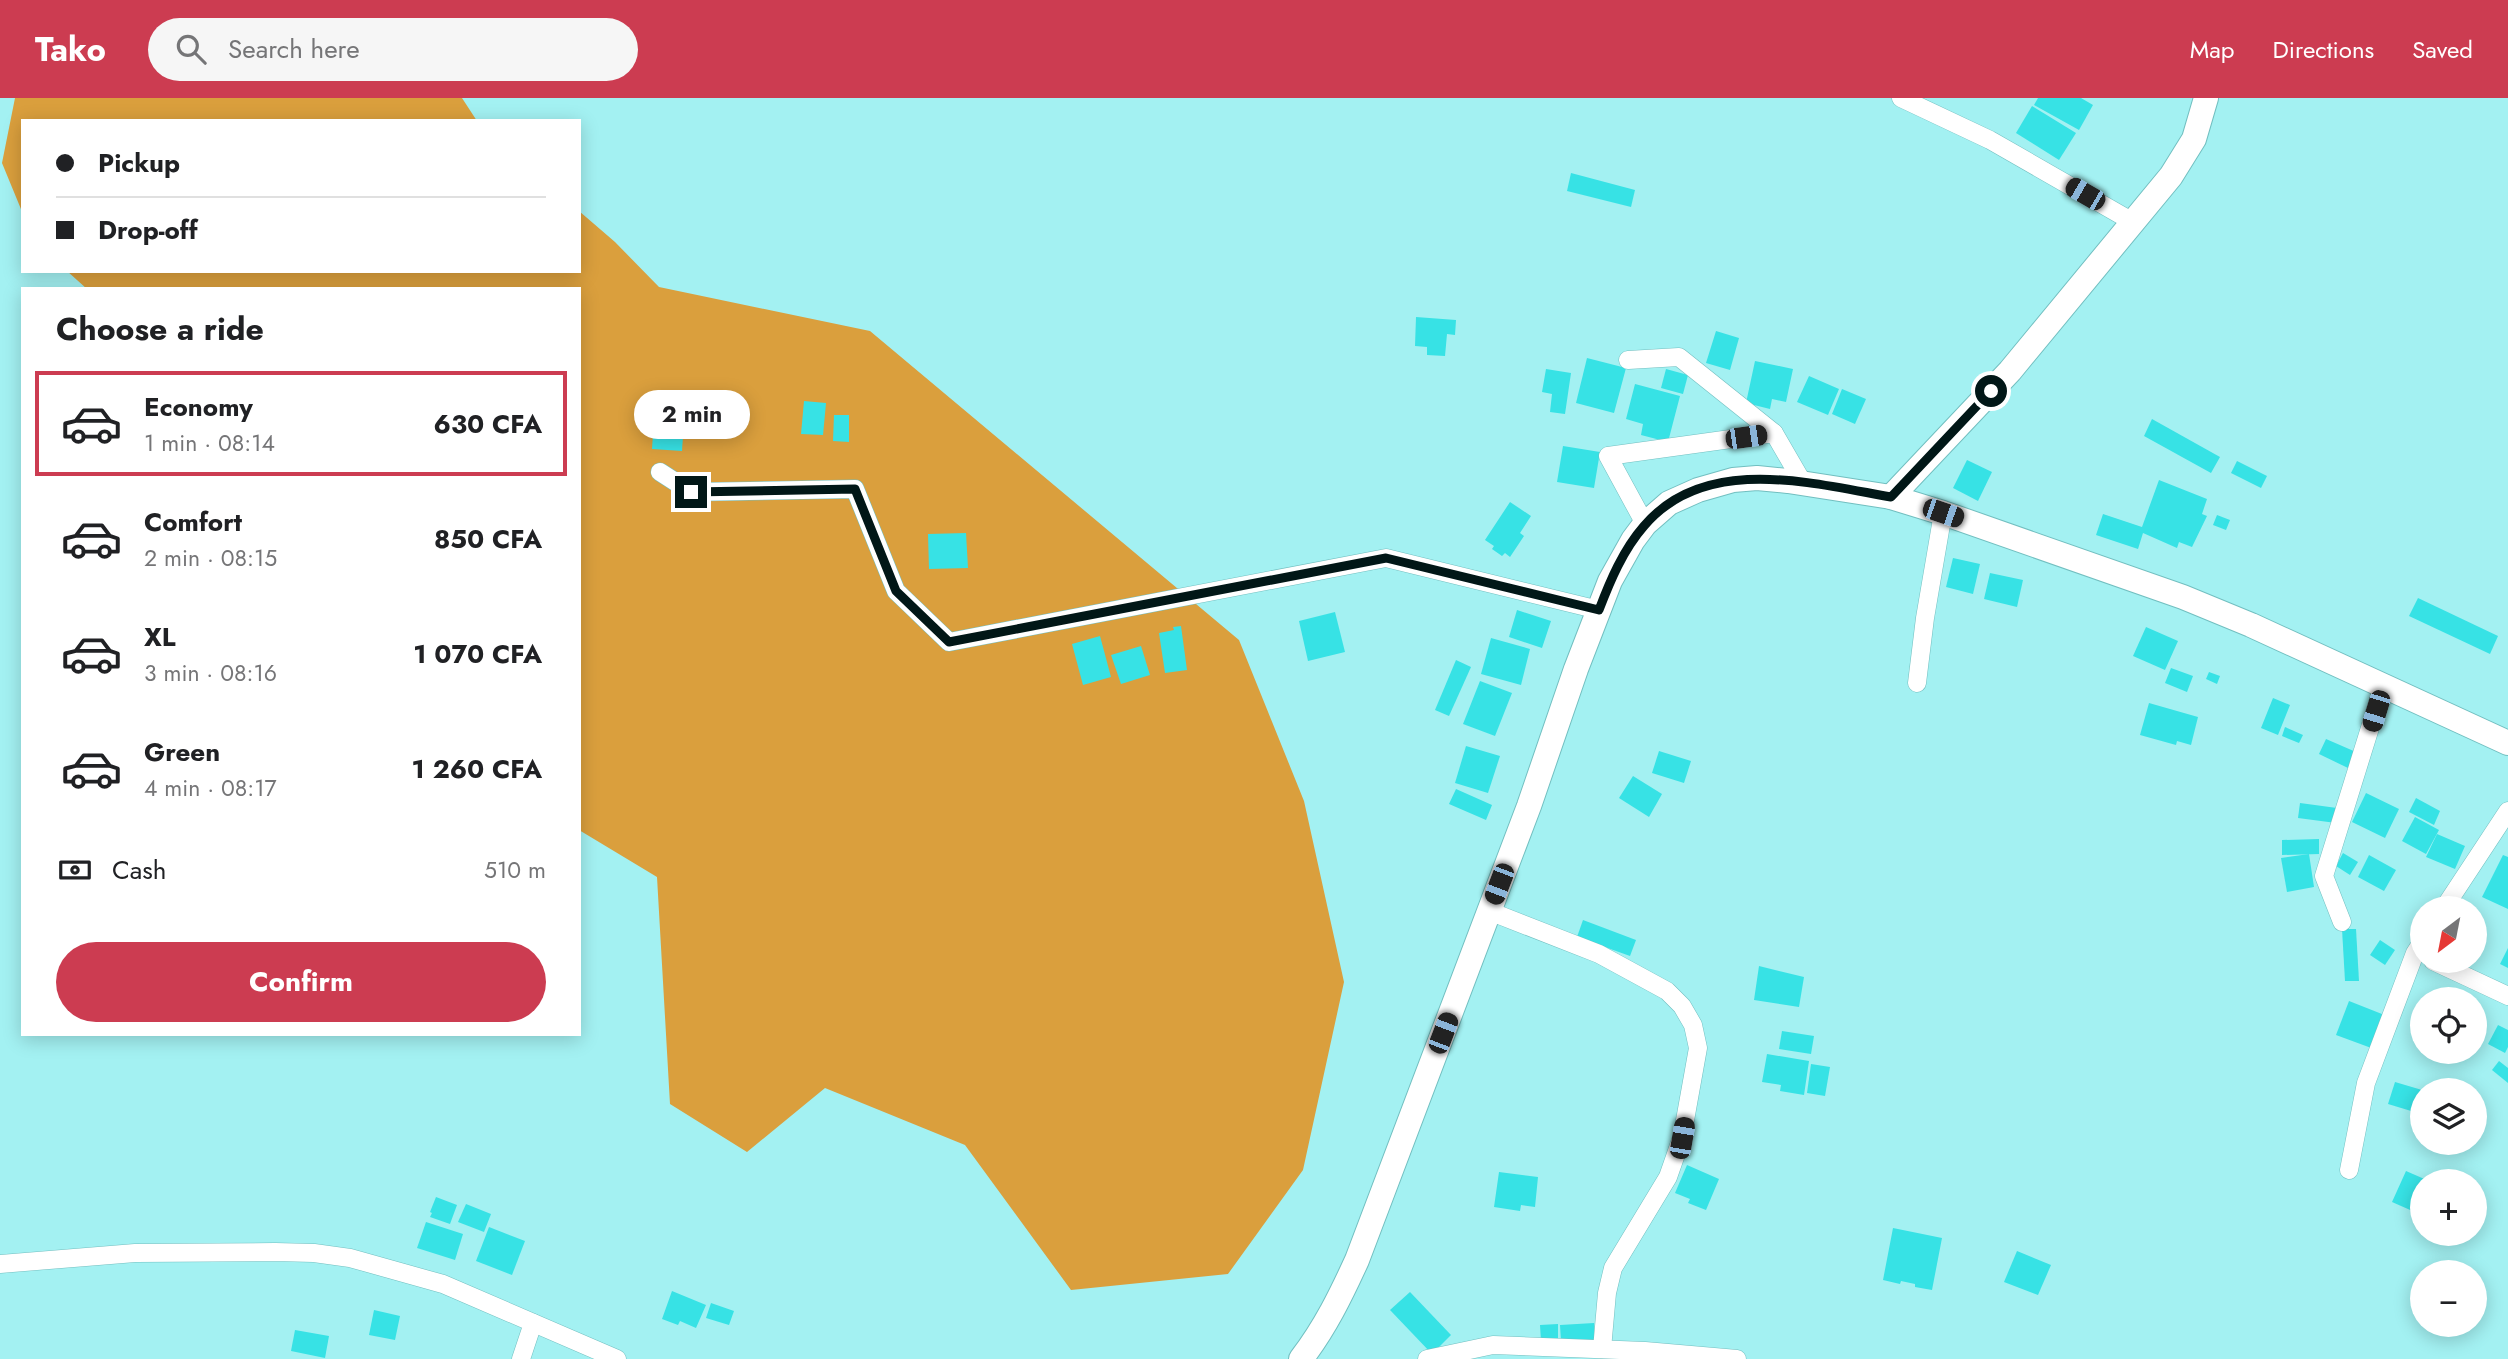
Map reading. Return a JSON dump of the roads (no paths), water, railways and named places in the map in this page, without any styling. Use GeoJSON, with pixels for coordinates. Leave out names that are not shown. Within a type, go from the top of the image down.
{"type":"FeatureCollection","features":[{"type":"Feature","properties":{"kind":"street"},"geometry":{"type":"LineString","coordinates":[[1901,98],[1990,140],[2133,222]]}},
{"type":"Feature","properties":{"kind":"street"},"geometry":{"type":"LineString","coordinates":[[1891,497],[2010,371],[2171,176],[2194,139],[2206,98]]}},
{"type":"Feature","properties":{"kind":"street"},"geometry":{"type":"LineString","coordinates":[[1628,360],[1679,357],[1774,433],[1802,483]]}},
{"type":"Feature","properties":{"kind":"street"},"geometry":{"type":"LineString","coordinates":[[1645,524],[1608,456],[1774,433]]}},
{"type":"Feature","properties":{"kind":"street"},"geometry":{"type":"LineString","coordinates":[[660,472],[691,492],[855,489],[896,591],[949,642],[1386,558],[1599,610]]}},
{"type":"Feature","properties":{"kind":"street"},"geometry":{"type":"LineString","coordinates":[[1301,1359],[1319,1335],[1339,1300],[1357,1260],[1610,581],[1645,524],[1669,503],[1698,490],[1733,480],[1757,478],[1891,497],[2183,597],[2508,743]]}},
{"type":"Feature","properties":{"kind":"street"},"geometry":{"type":"LineString","coordinates":[[1917,683],[1943,513]]}},
{"type":"Feature","properties":{"kind":"street"},"geometry":{"type":"LineString","coordinates":[[2342,922],[2324,876],[2383,686]]}},
{"type":"Feature","properties":{"kind":"street"},"geometry":{"type":"LineString","coordinates":[[2452,896],[2508,811]]}},
{"type":"Feature","properties":{"kind":"street"},"geometry":{"type":"LineString","coordinates":[[1489,911],[1599,954],[1667,991],[1682,1006],[1693,1025],[1698,1048],[1682,1138],[1668,1177],[1613,1268],[1608,1281],[1602,1349]]}},
{"type":"Feature","properties":{"kind":"street"},"geometry":{"type":"LineString","coordinates":[[2349,1170],[2365,1083],[2410,973]]}},
{"type":"Feature","properties":{"kind":"street"},"geometry":{"type":"LineString","coordinates":[[2458,973],[2508,996]]}},
{"type":"Feature","properties":{"kind":"street"},"geometry":{"type":"LineString","coordinates":[[0,1264],[135,1253],[314,1253],[350,1258],[443,1284],[617,1359]]}},
{"type":"Feature","properties":{"kind":"street"},"geometry":{"type":"LineString","coordinates":[[521,1359],[533,1323]]}},
{"type":"Feature","properties":{"kind":"street"},"geometry":{"type":"LineString","coordinates":[[1427,1359],[1493,1345],[1645,1350],[1737,1359]]}}]}
